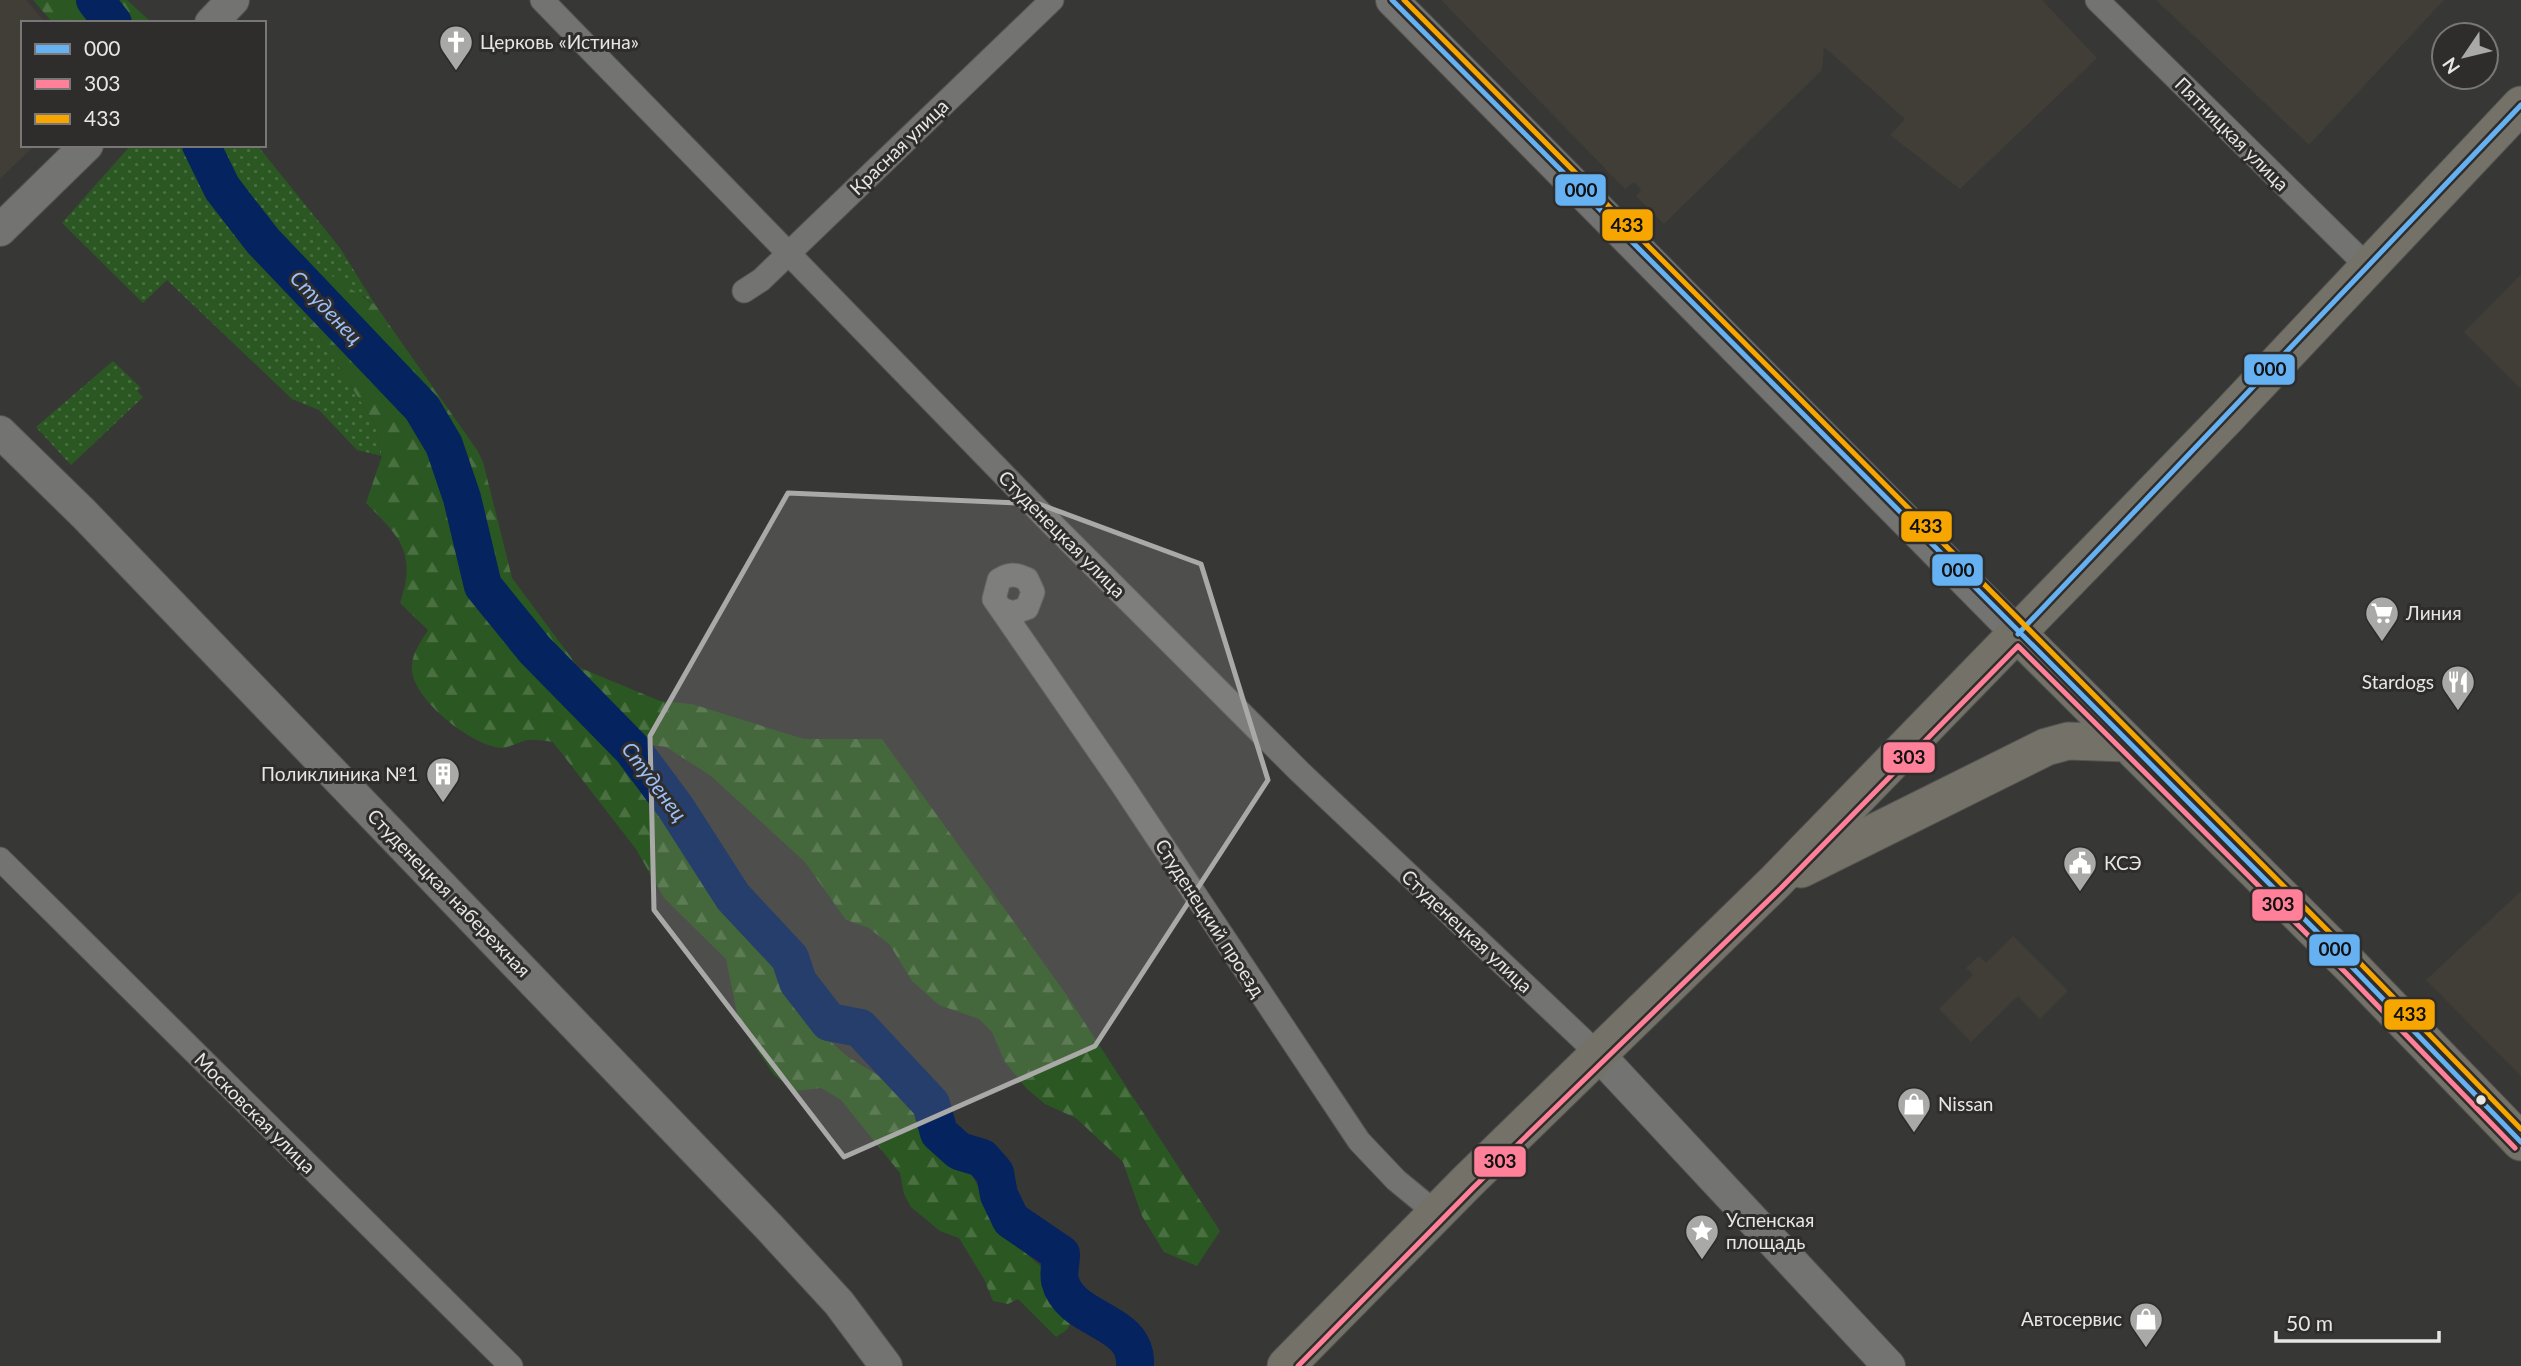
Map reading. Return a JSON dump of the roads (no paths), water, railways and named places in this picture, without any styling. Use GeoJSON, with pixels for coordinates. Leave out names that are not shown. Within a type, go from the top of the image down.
{"type":"FeatureCollection","features":[{"type":"Feature","properties":{"kind":"main road"},"geometry":{"type":"LineString","coordinates":[[1286,1366],[1597,1053],[1775,882],[2018,634],[2521,105]]}},
{"type":"Feature","properties":{"kind":"main road"},"geometry":{"type":"LineString","coordinates":[[2018,634],[2352,967],[2521,1142]]}},
{"type":"Feature","properties":{"kind":"main road"},"geometry":{"type":"LineString","coordinates":[[1775,882],[2046,747],[2068,741],[2127,743]]}},
{"type":"Feature","properties":{"kind":"street"},"geometry":{"type":"LineString","coordinates":[[213,21],[233,0]]}},
{"type":"Feature","properties":{"kind":"street","name":"Студенецкая улица"},"geometry":{"type":"LineString","coordinates":[[542,0],[1045,517],[1300,772],[1597,1053]]}},
{"type":"Feature","properties":{"kind":"street","name":"Красная улица"},"geometry":{"type":"LineString","coordinates":[[744,290],[761,280],[1052,0]]}},
{"type":"Feature","properties":{"kind":"street"},"geometry":{"type":"LineString","coordinates":[[1392,0],[2018,634]]}},
{"type":"Feature","properties":{"kind":"street","name":"Пятницкая улица"},"geometry":{"type":"LineString","coordinates":[[2097,0],[2368,267]]}},
{"type":"Feature","properties":{"kind":"street"},"geometry":{"type":"LineString","coordinates":[[0,230],[85,147]]}},
{"type":"Feature","properties":{"kind":"street","name":"Студенецкая набережная"},"geometry":{"type":"LineString","coordinates":[[0,432],[84,514],[760,1218],[839,1303],[886,1366]]}},
{"type":"Feature","properties":{"kind":"street","name":"Студенецкий проезд"},"geometry":{"type":"LineString","coordinates":[[1001,609],[1121,783],[1359,1141],[1396,1180],[1436,1213]]}},
{"type":"Feature","properties":{"kind":"street","name":"Московская улица"},"geometry":{"type":"LineString","coordinates":[[0,859],[511,1366]]}},
{"type":"Feature","properties":{"kind":"street"},"geometry":{"type":"LineString","coordinates":[[1597,1053],[1889,1366]]}},
{"type":"Feature","properties":{"kind":"waterway","name":"Студенец"},"geometry":{"type":"LineString","coordinates":[[95,0],[111,21]]}},
{"type":"Feature","properties":{"kind":"waterway","name":"Студенец"},"geometry":{"type":"LineString","coordinates":[[202,147],[222,188],[263,241],[422,408],[444,445],[462,498],[483,586],[535,650],[632,749],[676,808],[733,897],[790,958],[798,982],[829,1022],[860,1028],[931,1104],[939,1133],[959,1151],[982,1158],[995,1173],[999,1195],[1011,1220],[1061,1254],[1059,1278],[1067,1295],[1089,1314],[1126,1338],[1133,1350],[1135,1366]]}},
{"type":"Feature","properties":{"kind":"place","name":"Церковь «Истина»"},"geometry":{"type":"Point","coordinates":[456,72]}},
{"type":"Feature","properties":{"kind":"place","name":"Линия"},"geometry":{"type":"Point","coordinates":[2382,643]}},
{"type":"Feature","properties":{"kind":"place","name":"Stardogs"},"geometry":{"type":"Point","coordinates":[2458,712]}},
{"type":"Feature","properties":{"kind":"place","name":"Поликлиника №1"},"geometry":{"type":"Point","coordinates":[443,804]}},
{"type":"Feature","properties":{"kind":"place","name":"КСЭ"},"geometry":{"type":"Point","coordinates":[2080,893]}},
{"type":"Feature","properties":{"kind":"place","name":"Nissan"},"geometry":{"type":"Point","coordinates":[1914,1134]}},
{"type":"Feature","properties":{"kind":"place","name":"Успенская площадь"},"geometry":{"type":"Point","coordinates":[1702,1261]}},
{"type":"Feature","properties":{"kind":"place","name":"Автосервис"},"geometry":{"type":"Point","coordinates":[2146,1349]}}]}
